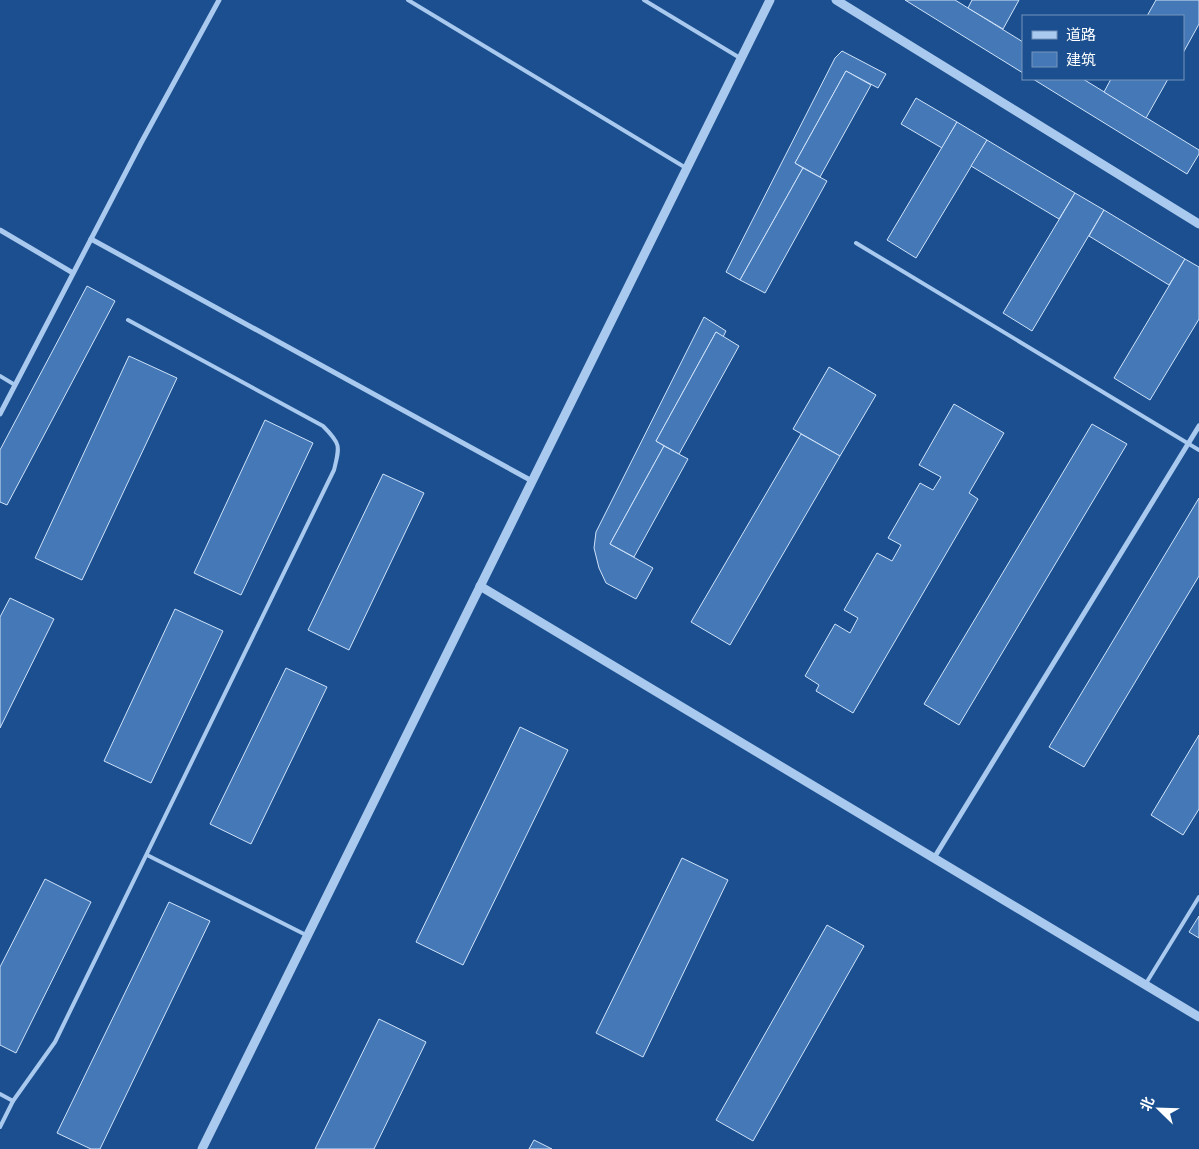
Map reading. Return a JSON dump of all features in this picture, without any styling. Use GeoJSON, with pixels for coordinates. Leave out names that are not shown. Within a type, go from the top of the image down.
{"type":"FeatureCollection","features":[{"type":"Feature","properties":{"kind":"street"},"geometry":{"type":"LineString","coordinates":[[0,414],[141,143],[219,0]]}},
{"type":"Feature","properties":{"kind":"street"},"geometry":{"type":"LineString","coordinates":[[202,1149],[770,0]]}},
{"type":"Feature","properties":{"kind":"street"},"geometry":{"type":"LineString","coordinates":[[836,0],[1199,224]]}},
{"type":"Feature","properties":{"kind":"street"},"geometry":{"type":"LineString","coordinates":[[0,230],[73,273]]}},
{"type":"Feature","properties":{"kind":"street"},"geometry":{"type":"LineString","coordinates":[[91,239],[532,481]]}},
{"type":"Feature","properties":{"kind":"street"},"geometry":{"type":"LineString","coordinates":[[934,858],[1199,426]]}},
{"type":"Feature","properties":{"kind":"street"},"geometry":{"type":"LineString","coordinates":[[480,586],[1199,1017]]}},
{"type":"Feature","properties":{"kind":"lane"},"geometry":{"type":"LineString","coordinates":[[408,0],[687,169]]}},
{"type":"Feature","properties":{"kind":"lane"},"geometry":{"type":"LineString","coordinates":[[644,0],[741,59]]}},
{"type":"Feature","properties":{"kind":"lane"},"geometry":{"type":"LineString","coordinates":[[856,243],[1199,450]]}},
{"type":"Feature","properties":{"kind":"lane"},"geometry":{"type":"LineString","coordinates":[[0,1127],[13,1101],[55,1042],[334,470],[338,452],[336,439],[323,426],[128,320]]}},
{"type":"Feature","properties":{"kind":"lane"},"geometry":{"type":"LineString","coordinates":[[0,376],[15,385]]}},
{"type":"Feature","properties":{"kind":"lane"},"geometry":{"type":"LineString","coordinates":[[147,855],[308,936]]}},
{"type":"Feature","properties":{"kind":"lane"},"geometry":{"type":"LineString","coordinates":[[1145,985],[1199,897]]}},
{"type":"Feature","properties":{"kind":"lane"},"geometry":{"type":"LineString","coordinates":[[0,1094],[13,1101]]}},
{"type":"Feature","properties":{"kind":"building"},"geometry":{"type":"Polygon","coordinates":[[[905,0],[955,0],[1022,41],[1022,72],[905,0]]]}},
{"type":"Feature","properties":{"kind":"building"},"geometry":{"type":"Polygon","coordinates":[[[972,0],[1019,0],[1003,29],[968,8],[972,0]]]}},
{"type":"Feature","properties":{"kind":"building"},"geometry":{"type":"Polygon","coordinates":[[[1156,0],[1199,0],[1199,24],[1184,51],[1184,15],[1148,15],[1156,0]]]}},
{"type":"Feature","properties":{"kind":"building"},"geometry":{"type":"Polygon","coordinates":[[[842,51],[886,74],[878,88],[846,71],[795,163],[803,168],[740,280],[726,272],[835,58],[842,51]]]}},
{"type":"Feature","properties":{"kind":"building"},"geometry":{"type":"Polygon","coordinates":[[[846,71],[871,85],[820,177],[795,163],[846,71]]]}},
{"type":"Feature","properties":{"kind":"building"},"geometry":{"type":"Polygon","coordinates":[[[1035,80],[1085,80],[1199,150],[1199,154],[1187,174],[1035,80]]]}},
{"type":"Feature","properties":{"kind":"building"},"geometry":{"type":"Polygon","coordinates":[[[1110,80],[1167,80],[1146,118],[1104,92],[1110,80]]]}},
{"type":"Feature","properties":{"kind":"building"},"geometry":{"type":"Polygon","coordinates":[[[916,98],[957,122],[942,148],[901,124],[916,98]]]}},
{"type":"Feature","properties":{"kind":"building"},"geometry":{"type":"Polygon","coordinates":[[[957,122],[987,140],[916,258],[887,240],[957,122]]]}},
{"type":"Feature","properties":{"kind":"building"},"geometry":{"type":"Polygon","coordinates":[[[987,140],[1075,193],[1059,219],[971,166],[987,140]]]}},
{"type":"Feature","properties":{"kind":"building"},"geometry":{"type":"Polygon","coordinates":[[[803,168],[827,181],[765,293],[740,280],[803,168]]]}},
{"type":"Feature","properties":{"kind":"building"},"geometry":{"type":"Polygon","coordinates":[[[1075,193],[1104,210],[1032,331],[1003,313],[1075,193]]]}},
{"type":"Feature","properties":{"kind":"building"},"geometry":{"type":"Polygon","coordinates":[[[1104,210],[1185,259],[1169,285],[1089,236],[1104,210]]]}},
{"type":"Feature","properties":{"kind":"building"},"geometry":{"type":"Polygon","coordinates":[[[1185,259],[1199,267],[1199,319],[1150,400],[1114,378],[1185,259]]]}},
{"type":"Feature","properties":{"kind":"building"},"geometry":{"type":"Polygon","coordinates":[[[87,286],[115,301],[7,505],[0,502],[0,450],[87,286]]]}},
{"type":"Feature","properties":{"kind":"building"},"geometry":{"type":"Polygon","coordinates":[[[704,317],[726,331],[723,337],[716,332],[656,441],[664,446],[610,544],[653,568],[636,599],[606,583],[599,568],[594,548],[596,532],[704,317]]]}},
{"type":"Feature","properties":{"kind":"building"},"geometry":{"type":"Polygon","coordinates":[[[716,332],[739,346],[679,454],[656,441],[716,332]]]}},
{"type":"Feature","properties":{"kind":"building"},"geometry":{"type":"Polygon","coordinates":[[[129,356],[177,378],[82,580],[35,558],[129,356]]]}},
{"type":"Feature","properties":{"kind":"building"},"geometry":{"type":"Polygon","coordinates":[[[829,367],[876,395],[840,456],[793,429],[829,367]]]}},
{"type":"Feature","properties":{"kind":"building"},"geometry":{"type":"Polygon","coordinates":[[[954,404],[1004,433],[969,493],[978,499],[853,713],[816,691],[819,685],[805,676],[835,624],[850,633],[858,618],[844,610],[877,553],[892,561],[901,545],[888,538],[920,483],[933,490],[941,477],[919,465],[954,404]]]}},
{"type":"Feature","properties":{"kind":"building"},"geometry":{"type":"Polygon","coordinates":[[[265,420],[313,443],[241,595],[194,573],[265,420]]]}},
{"type":"Feature","properties":{"kind":"building"},"geometry":{"type":"Polygon","coordinates":[[[1092,424],[1127,444],[959,725],[924,704],[1092,424]]]}},
{"type":"Feature","properties":{"kind":"building"},"geometry":{"type":"Polygon","coordinates":[[[801,434],[840,456],[730,645],[691,622],[801,434]]]}},
{"type":"Feature","properties":{"kind":"building"},"geometry":{"type":"Polygon","coordinates":[[[664,446],[688,459],[634,557],[610,544],[664,446]]]}},
{"type":"Feature","properties":{"kind":"building"},"geometry":{"type":"Polygon","coordinates":[[[383,474],[424,493],[349,650],[308,630],[383,474]]]}},
{"type":"Feature","properties":{"kind":"building"},"geometry":{"type":"Polygon","coordinates":[[[1199,498],[1199,576],[1084,767],[1049,747],[1199,498]]]}},
{"type":"Feature","properties":{"kind":"building"},"geometry":{"type":"Polygon","coordinates":[[[10,598],[54,619],[0,728],[0,617],[10,598]]]}},
{"type":"Feature","properties":{"kind":"building"},"geometry":{"type":"Polygon","coordinates":[[[175,609],[223,631],[151,783],[104,761],[175,609]]]}},
{"type":"Feature","properties":{"kind":"building"},"geometry":{"type":"Polygon","coordinates":[[[286,668],[327,687],[251,844],[210,824],[286,668]]]}},
{"type":"Feature","properties":{"kind":"building"},"geometry":{"type":"Polygon","coordinates":[[[520,727],[568,750],[463,965],[416,942],[520,727]]]}},
{"type":"Feature","properties":{"kind":"building"},"geometry":{"type":"Polygon","coordinates":[[[1199,735],[1199,809],[1183,835],[1151,815],[1199,735]]]}},
{"type":"Feature","properties":{"kind":"building"},"geometry":{"type":"Polygon","coordinates":[[[682,858],[728,880],[643,1057],[596,1033],[682,858]]]}},
{"type":"Feature","properties":{"kind":"building"},"geometry":{"type":"Polygon","coordinates":[[[45,879],[91,902],[16,1053],[0,1045],[0,967],[45,879]]]}},
{"type":"Feature","properties":{"kind":"building"},"geometry":{"type":"Polygon","coordinates":[[[169,902],[210,921],[100,1149],[91,1149],[57,1133],[169,902]]]}},
{"type":"Feature","properties":{"kind":"building"},"geometry":{"type":"Polygon","coordinates":[[[1199,916],[1199,938],[1189,932],[1199,916]]]}},
{"type":"Feature","properties":{"kind":"building"},"geometry":{"type":"Polygon","coordinates":[[[827,925],[864,946],[753,1141],[716,1120],[827,925]]]}},
{"type":"Feature","properties":{"kind":"building"},"geometry":{"type":"Polygon","coordinates":[[[379,1019],[426,1042],[374,1149],[315,1149],[379,1019]]]}},
{"type":"Feature","properties":{"kind":"building"},"geometry":{"type":"Polygon","coordinates":[[[534,1140],[552,1149],[529,1149],[534,1140]]]}}]}
